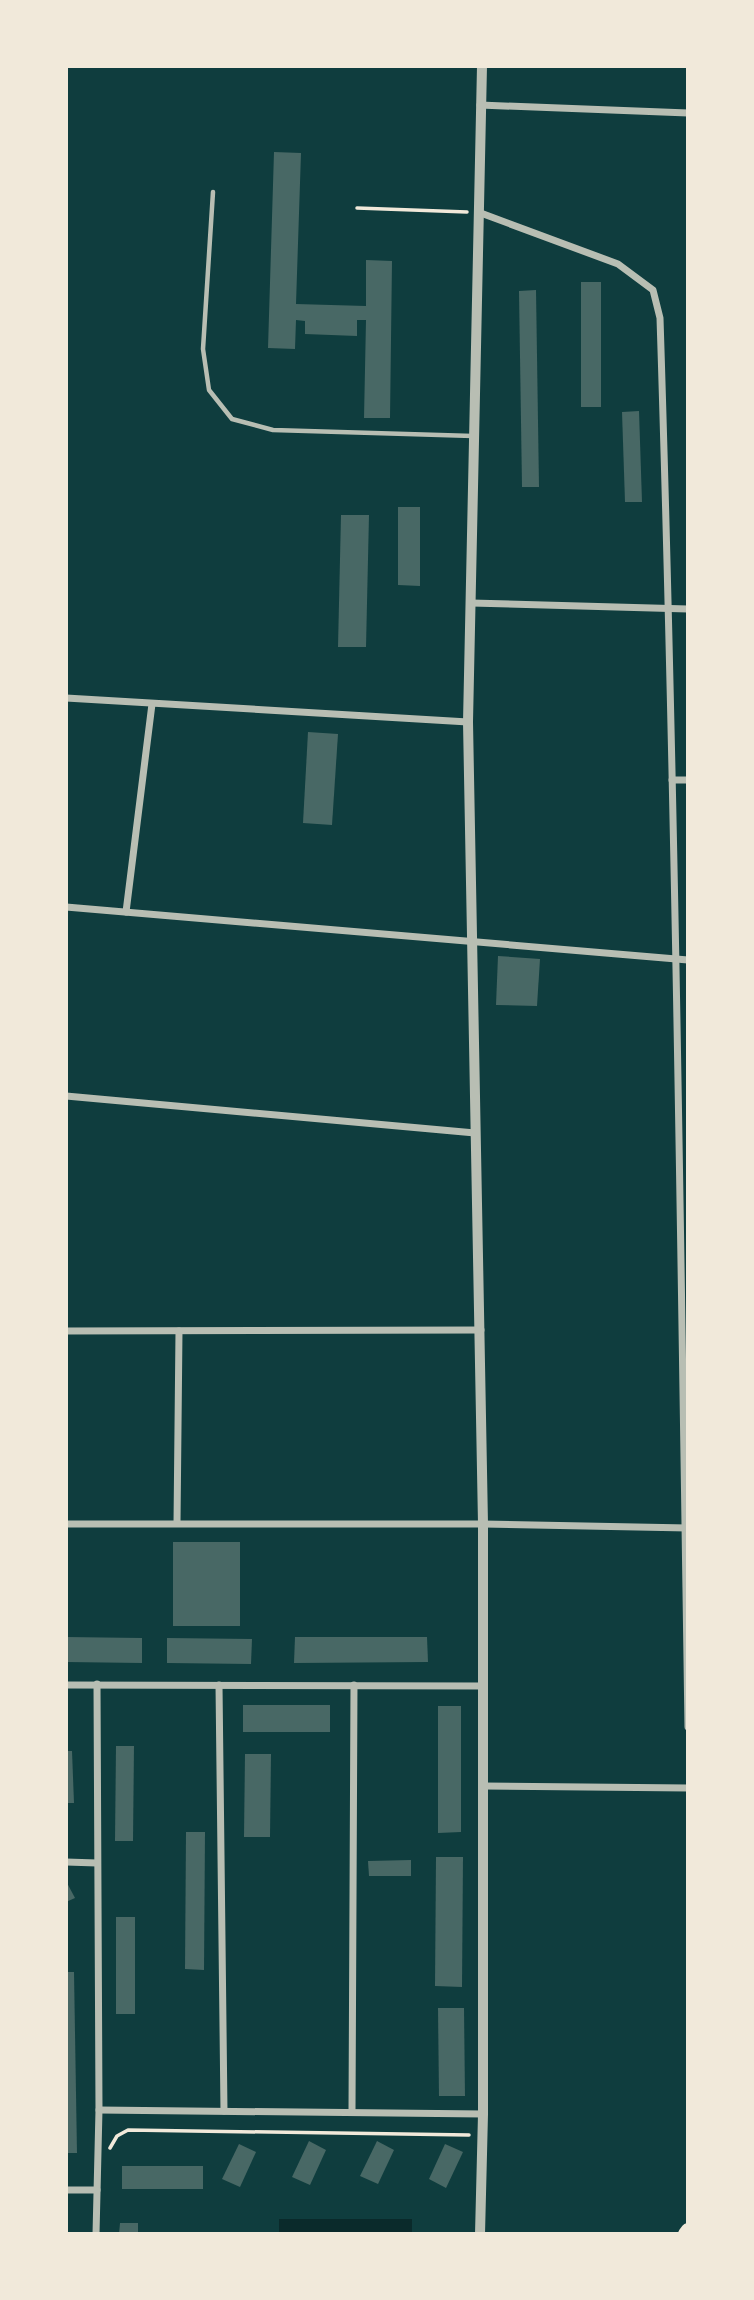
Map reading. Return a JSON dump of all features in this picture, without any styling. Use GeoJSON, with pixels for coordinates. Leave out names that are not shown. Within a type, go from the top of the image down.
{"type":"FeatureCollection","features":[{"type":"Feature","properties":{"kind":"street"},"geometry":{"type":"LineString","coordinates":[[480,2234],[484,2114],[483,1524],[468,722],[482,66]]}},
{"type":"Feature","properties":{"kind":"street"},"geometry":{"type":"LineString","coordinates":[[480,105],[688,113]]}},
{"type":"Feature","properties":{"kind":"street"},"geometry":{"type":"LineString","coordinates":[[478,212],[618,264],[653,290],[660,318],[670,610],[688,1727]]}},
{"type":"Feature","properties":{"kind":"street"},"geometry":{"type":"LineString","coordinates":[[471,603],[688,609]]}},
{"type":"Feature","properties":{"kind":"street"},"geometry":{"type":"LineString","coordinates":[[66,698],[468,722]]}},
{"type":"Feature","properties":{"kind":"street"},"geometry":{"type":"LineString","coordinates":[[126,912],[152,704]]}},
{"type":"Feature","properties":{"kind":"street"},"geometry":{"type":"LineString","coordinates":[[672,780],[688,780]]}},
{"type":"Feature","properties":{"kind":"street"},"geometry":{"type":"LineString","coordinates":[[66,907],[688,960]]}},
{"type":"Feature","properties":{"kind":"street"},"geometry":{"type":"LineString","coordinates":[[66,1096],[475,1133]]}},
{"type":"Feature","properties":{"kind":"street"},"geometry":{"type":"LineString","coordinates":[[66,1331],[481,1330]]}},
{"type":"Feature","properties":{"kind":"street"},"geometry":{"type":"LineString","coordinates":[[177,1524],[179,1331]]}},
{"type":"Feature","properties":{"kind":"street"},"geometry":{"type":"LineString","coordinates":[[66,1524],[483,1524],[686,1528]]}},
{"type":"Feature","properties":{"kind":"street"},"geometry":{"type":"LineString","coordinates":[[96,2234],[99,2110],[97,1684]]}},
{"type":"Feature","properties":{"kind":"street"},"geometry":{"type":"LineString","coordinates":[[66,1685],[483,1686]]}},
{"type":"Feature","properties":{"kind":"street"},"geometry":{"type":"LineString","coordinates":[[219,1685],[224,2111]]}},
{"type":"Feature","properties":{"kind":"street"},"geometry":{"type":"LineString","coordinates":[[352,2111],[354,1685]]}},
{"type":"Feature","properties":{"kind":"street"},"geometry":{"type":"LineString","coordinates":[[484,1786],[688,1788]]}},
{"type":"Feature","properties":{"kind":"street"},"geometry":{"type":"LineString","coordinates":[[66,1862],[97,1863]]}},
{"type":"Feature","properties":{"kind":"street"},"geometry":{"type":"LineString","coordinates":[[99,2110],[484,2114]]}},
{"type":"Feature","properties":{"kind":"street"},"geometry":{"type":"LineString","coordinates":[[66,2190],[97,2190]]}},
{"type":"Feature","properties":{"kind":"lane"},"geometry":{"type":"LineString","coordinates":[[213,192],[203,349],[209,390],[232,419],[273,430],[474,436]]}},
{"type":"Feature","properties":{"kind":"path"},"geometry":{"type":"LineString","coordinates":[[357,208],[478,212]]}},
{"type":"Feature","properties":{"kind":"path"},"geometry":{"type":"LineString","coordinates":[[108,2151],[117,2136],[128,2130],[483,2135]]}},
{"type":"Feature","properties":{"kind":"water"},"geometry":{"type":"Polygon","coordinates":[[[279,2219],[412,2219],[412,2233],[279,2233],[279,2219]]]}},
{"type":"Feature","properties":{"kind":"building"},"geometry":{"type":"Polygon","coordinates":[[[274,152],[301,153],[296,304],[366,306],[366,260],[392,261],[390,418],[364,418],[366,320],[357,320],[357,336],[305,334],[305,321],[296,320],[295,349],[268,348],[274,152]]]}},
{"type":"Feature","properties":{"kind":"building"},"geometry":{"type":"Polygon","coordinates":[[[581,282],[601,282],[601,407],[581,407],[581,282]]]}},
{"type":"Feature","properties":{"kind":"building"},"geometry":{"type":"Polygon","coordinates":[[[536,290],[539,487],[522,487],[519,291],[536,290]]]}},
{"type":"Feature","properties":{"kind":"building"},"geometry":{"type":"Polygon","coordinates":[[[639,411],[642,502],[625,502],[622,412],[639,411]]]}},
{"type":"Feature","properties":{"kind":"building"},"geometry":{"type":"Polygon","coordinates":[[[398,507],[420,507],[420,586],[398,585],[398,507]]]}},
{"type":"Feature","properties":{"kind":"building"},"geometry":{"type":"Polygon","coordinates":[[[341,515],[369,515],[366,647],[338,647],[341,515]]]}},
{"type":"Feature","properties":{"kind":"building"},"geometry":{"type":"Polygon","coordinates":[[[308,732],[338,734],[332,825],[303,823],[308,732]]]}},
{"type":"Feature","properties":{"kind":"building"},"geometry":{"type":"Polygon","coordinates":[[[498,956],[540,959],[537,1006],[496,1005],[498,956]]]}},
{"type":"Feature","properties":{"kind":"building"},"geometry":{"type":"Polygon","coordinates":[[[173,1542],[240,1542],[240,1626],[173,1626],[173,1542]]]}},
{"type":"Feature","properties":{"kind":"building"},"geometry":{"type":"Polygon","coordinates":[[[66,1637],[142,1638],[142,1663],[66,1662],[66,1637]]]}},
{"type":"Feature","properties":{"kind":"building"},"geometry":{"type":"Polygon","coordinates":[[[295,1637],[427,1637],[428,1662],[294,1663],[295,1637]]]}},
{"type":"Feature","properties":{"kind":"building"},"geometry":{"type":"Polygon","coordinates":[[[167,1638],[252,1639],[251,1664],[167,1663],[167,1638]]]}},
{"type":"Feature","properties":{"kind":"building"},"geometry":{"type":"Polygon","coordinates":[[[243,1705],[330,1705],[330,1732],[243,1732],[243,1705]]]}},
{"type":"Feature","properties":{"kind":"building"},"geometry":{"type":"Polygon","coordinates":[[[438,1706],[461,1706],[461,1832],[438,1833],[438,1706]]]}},
{"type":"Feature","properties":{"kind":"building"},"geometry":{"type":"Polygon","coordinates":[[[116,1746],[134,1746],[133,1841],[115,1841],[116,1746]]]}},
{"type":"Feature","properties":{"kind":"building"},"geometry":{"type":"Polygon","coordinates":[[[66,1751],[72,1751],[74,1803],[66,1803],[66,1751]]]}},
{"type":"Feature","properties":{"kind":"building"},"geometry":{"type":"Polygon","coordinates":[[[245,1754],[271,1754],[270,1837],[244,1837],[245,1754]]]}},
{"type":"Feature","properties":{"kind":"building"},"geometry":{"type":"Polygon","coordinates":[[[186,1832],[205,1832],[204,1970],[185,1969],[186,1832]]]}},
{"type":"Feature","properties":{"kind":"building"},"geometry":{"type":"Polygon","coordinates":[[[436,1857],[463,1857],[462,1987],[435,1986],[436,1857]]]}},
{"type":"Feature","properties":{"kind":"building"},"geometry":{"type":"Polygon","coordinates":[[[411,1860],[411,1876],[369,1876],[368,1861],[411,1860]]]}},
{"type":"Feature","properties":{"kind":"building"},"geometry":{"type":"Polygon","coordinates":[[[66,1881],[75,1898],[66,1902],[66,1881]]]}},
{"type":"Feature","properties":{"kind":"building"},"geometry":{"type":"Polygon","coordinates":[[[116,1917],[135,1917],[135,2014],[116,2014],[116,1917]]]}},
{"type":"Feature","properties":{"kind":"building"},"geometry":{"type":"Polygon","coordinates":[[[66,1972],[74,1972],[77,2153],[66,2153],[66,1972]]]}},
{"type":"Feature","properties":{"kind":"building"},"geometry":{"type":"Polygon","coordinates":[[[438,2008],[464,2008],[465,2096],[439,2096],[438,2008]]]}},
{"type":"Feature","properties":{"kind":"building"},"geometry":{"type":"Polygon","coordinates":[[[309,2141],[326,2150],[310,2185],[292,2177],[309,2141]]]}},
{"type":"Feature","properties":{"kind":"building"},"geometry":{"type":"Polygon","coordinates":[[[377,2141],[394,2150],[378,2184],[360,2176],[377,2141]]]}},
{"type":"Feature","properties":{"kind":"building"},"geometry":{"type":"Polygon","coordinates":[[[239,2144],[256,2152],[240,2187],[222,2179],[239,2144]]]}},
{"type":"Feature","properties":{"kind":"building"},"geometry":{"type":"Polygon","coordinates":[[[445,2144],[463,2152],[446,2188],[429,2179],[445,2144]]]}},
{"type":"Feature","properties":{"kind":"building"},"geometry":{"type":"Polygon","coordinates":[[[122,2166],[203,2166],[203,2189],[122,2189],[122,2166]]]}},
{"type":"Feature","properties":{"kind":"building"},"geometry":{"type":"Polygon","coordinates":[[[120,2223],[138,2223],[138,2234],[119,2234],[120,2223]]]}}]}
